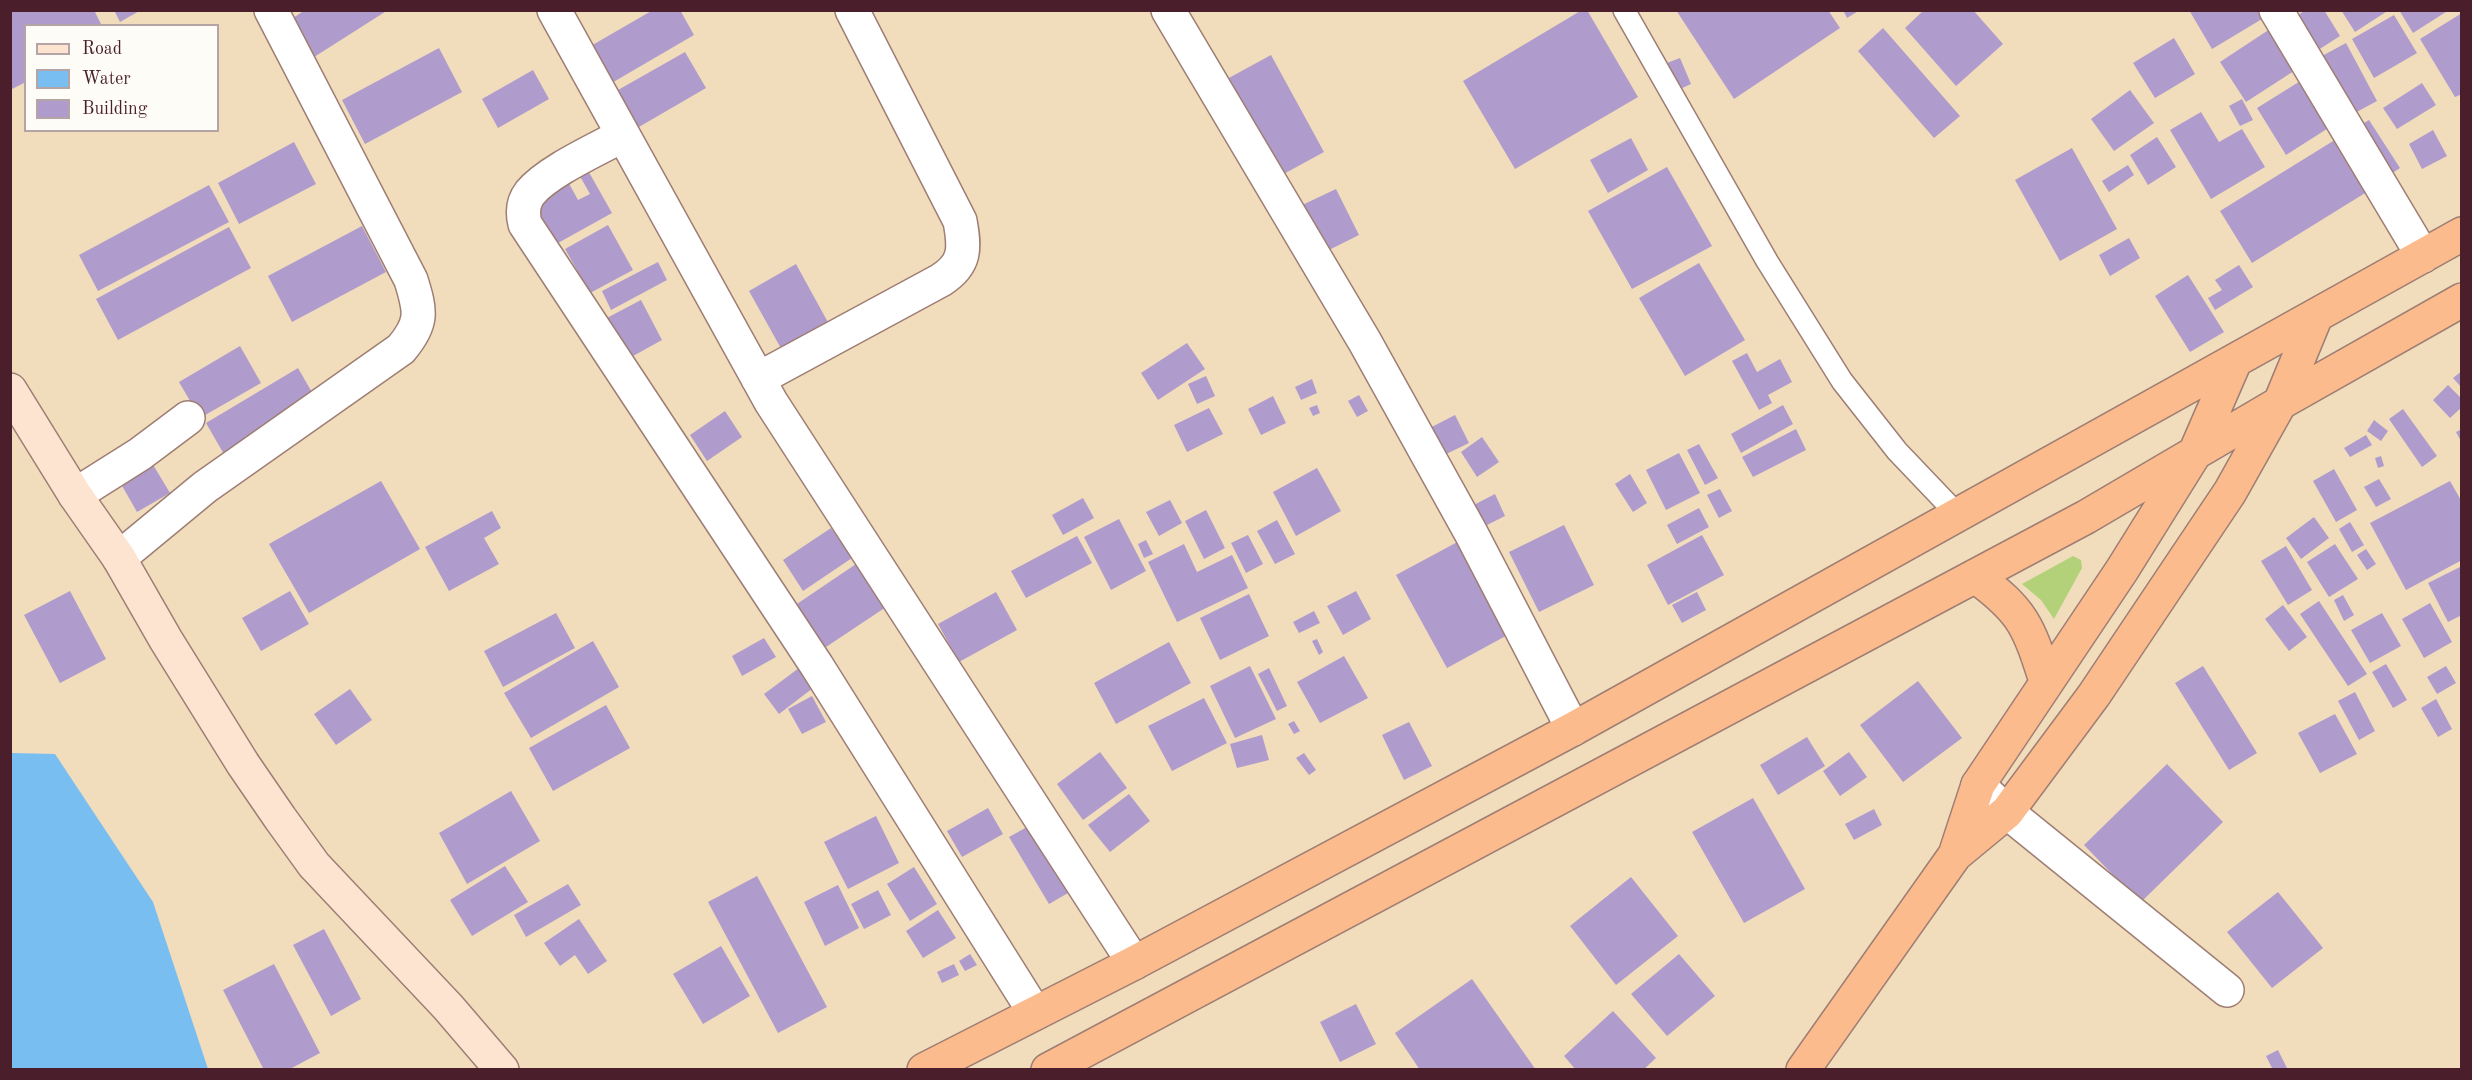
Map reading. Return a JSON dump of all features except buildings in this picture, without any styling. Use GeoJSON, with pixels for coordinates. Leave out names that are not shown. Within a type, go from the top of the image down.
{"type":"FeatureCollection","features":[{"type":"Feature","properties":{"kind":"highway"},"geometry":{"type":"LineString","coordinates":[[924,1070],[1134,963],[1573,729],[2462,234]]}},
{"type":"Feature","properties":{"kind":"highway"},"geometry":{"type":"LineString","coordinates":[[1048,1070],[2086,517],[2462,300]]}},
{"type":"Feature","properties":{"kind":"highway"},"geometry":{"type":"LineString","coordinates":[[1803,1070],[1955,855],[2007,812],[2094,694],[2230,492],[2280,403],[2316,316]]}},
{"type":"Feature","properties":{"kind":"highway"},"geometry":{"type":"LineString","coordinates":[[1955,855],[1978,785],[2122,570],[2195,453],[2235,361]]}},
{"type":"Feature","properties":{"kind":"highway"},"geometry":{"type":"LineString","coordinates":[[1975,576],[2000,595],[2019,614],[2032,636],[2046,681]]}},
{"type":"Feature","properties":{"kind":"main road"},"geometry":{"type":"LineString","coordinates":[[10,390],[75,495],[119,558],[166,640],[243,765],[314,865],[440,998],[502,1070]]}},
{"type":"Feature","properties":{"kind":"street"},"geometry":{"type":"LineString","coordinates":[[119,558],[205,487],[401,349],[415,332],[419,311],[411,280],[271,10]]}},
{"type":"Feature","properties":{"kind":"street"},"geometry":{"type":"LineString","coordinates":[[554,10],[758,379],[1134,963]]}},
{"type":"Feature","properties":{"kind":"street"},"geometry":{"type":"LineString","coordinates":[[758,379],[941,280],[952,273],[961,261],[964,241],[960,221],[852,10]]}},
{"type":"Feature","properties":{"kind":"street"},"geometry":{"type":"LineString","coordinates":[[1168,10],[1365,342],[1471,533],[1573,729]]}},
{"type":"Feature","properties":{"kind":"street"},"geometry":{"type":"LineString","coordinates":[[2276,10],[2423,256]]}},
{"type":"Feature","properties":{"kind":"street"},"geometry":{"type":"LineString","coordinates":[[623,135],[544,180],[529,194],[522,211],[525,224],[823,676],[1035,1013]]}},
{"type":"Feature","properties":{"kind":"street"},"geometry":{"type":"LineString","coordinates":[[75,495],[140,454],[188,418]]}},
{"type":"Feature","properties":{"kind":"street"},"geometry":{"type":"LineString","coordinates":[[1978,785],[2007,812],[2227,990]]}},
{"type":"Feature","properties":{"kind":"lane"},"geometry":{"type":"LineString","coordinates":[[1624,10],[1767,261],[1842,381],[1897,451],[1958,515]]}},
{"type":"Feature","properties":{"kind":"green space"},"geometry":{"type":"Polygon","coordinates":[[[2073,556],[2081,560],[2082,568],[2054,619],[2041,600],[2022,584],[2073,556]]]}},
{"type":"Feature","properties":{"kind":"water"},"geometry":{"type":"Polygon","coordinates":[[[11,753],[55,754],[153,902],[208,1069],[11,1069],[11,753]]]}}]}
